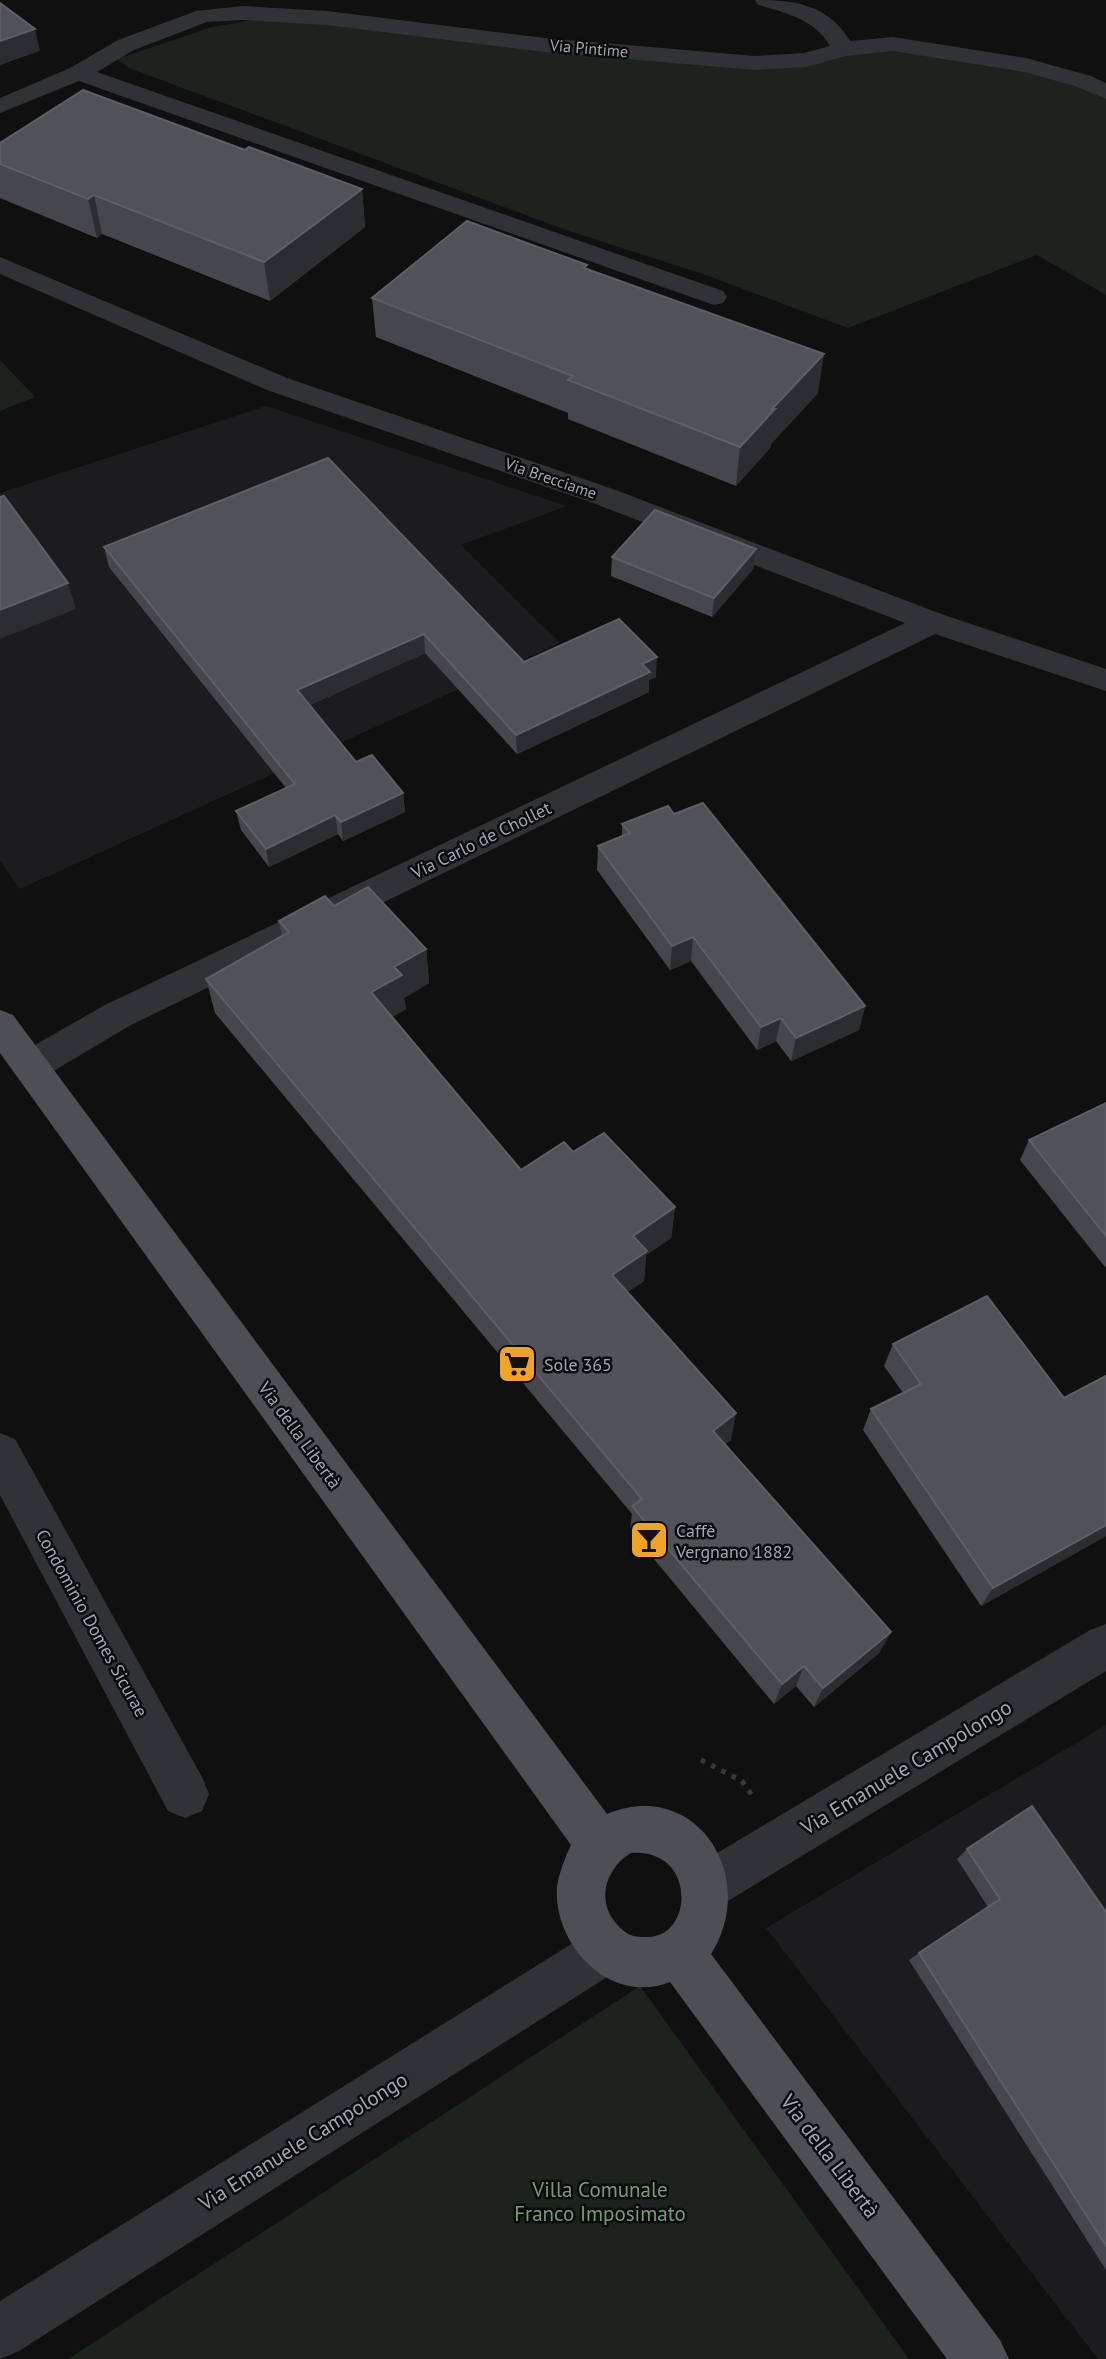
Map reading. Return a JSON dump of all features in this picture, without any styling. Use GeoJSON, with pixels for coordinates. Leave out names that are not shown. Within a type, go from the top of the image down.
{"type":"FeatureCollection","features":[{"type":"Feature","properties":{"kind":"main road","name":"Via della Libertà"},"geometry":{"type":"LineString","coordinates":[[0,1025],[32,1065],[600,1845]]}},
{"type":"Feature","properties":{"kind":"main road"},"geometry":{"type":"LineString","coordinates":[[645,1829],[666,1834],[684,1846],[699,1864],[706,1887],[706,1910],[698,1932],[679,1953],[664,1960],[644,1964],[624,1961],[606,1950],[591,1934],[583,1914],[580,1894],[583,1872],[600,1845],[624,1831],[645,1829]]}},
{"type":"Feature","properties":{"kind":"main road","name":"Via della Libertà"},"geometry":{"type":"LineString","coordinates":[[679,1953],[981,2359]]}},
{"type":"Feature","properties":{"kind":"street"},"geometry":{"type":"LineString","coordinates":[[766,0],[802,10],[826,26],[839,39],[843,49]]}},
{"type":"Feature","properties":{"kind":"street","name":"Via Pintime"},"geometry":{"type":"LineString","coordinates":[[0,106],[78,73],[126,45],[204,16],[243,13],[327,18],[545,45],[755,63],[806,60],[843,49],[892,44],[1026,65],[1083,81],[1106,92]]}},
{"type":"Feature","properties":{"kind":"street"},"geometry":{"type":"LineString","coordinates":[[78,73],[714,297]]}},
{"type":"Feature","properties":{"kind":"street","name":"Via Brecciame"},"geometry":{"type":"LineString","coordinates":[[0,265],[277,384],[603,496],[933,622],[1106,680]]}},
{"type":"Feature","properties":{"kind":"street","name":"Via Carlo de Chollet"},"geometry":{"type":"LineString","coordinates":[[32,1065],[118,1015],[933,622]]}},
{"type":"Feature","properties":{"kind":"street","name":"Condominio Domes Sicurae"},"geometry":{"type":"LineString","coordinates":[[0,1453],[185,1794]]}},
{"type":"Feature","properties":{"kind":"street","name":"Via Emanuele Campolongo"},"geometry":{"type":"LineString","coordinates":[[706,1887],[1106,1646]]}},
{"type":"Feature","properties":{"kind":"street","name":"Via Emanuele Campolongo"},"geometry":{"type":"LineString","coordinates":[[0,2332],[606,1950]]}},
{"type":"Feature","properties":{"kind":"path"},"geometry":{"type":"LineString","coordinates":[[701,1760],[742,1782],[755,1802]]}},
{"type":"Feature","properties":{"kind":"shaded area"},"geometry":{"type":"Polygon","coordinates":[[[266,406],[567,506],[461,545],[560,643],[20,889],[0,860],[0,493],[266,406]]]}},
{"type":"Feature","properties":{"kind":"shaded area"},"geometry":{"type":"Polygon","coordinates":[[[1106,1725],[1106,2359],[1098,2359],[766,1928],[1106,1725]]]}},
{"type":"Feature","properties":{"kind":"green space"},"geometry":{"type":"Polygon","coordinates":[[[264,18],[758,68],[886,50],[951,58],[1060,79],[1106,99],[1106,295],[1037,255],[848,328],[706,275],[569,231],[129,68],[117,59],[212,27],[264,18]]]}},
{"type":"Feature","properties":{"kind":"green space"},"geometry":{"type":"Polygon","coordinates":[[[0,360],[35,397],[0,411],[0,360]]]}},
{"type":"Feature","properties":{"kind":"green space","name":"Villa Comunale Franco Imposimato"},"geometry":{"type":"Polygon","coordinates":[[[640,1986],[909,2359],[68,2359],[640,1986]]]}},
{"type":"Feature","properties":{"kind":"building"},"geometry":{"type":"Polygon","coordinates":[[[0,3],[35,29],[0,41],[0,3]]]}},
{"type":"Feature","properties":{"kind":"building"},"geometry":{"type":"Polygon","coordinates":[[[83,90],[245,150],[249,147],[362,189],[264,262],[94,195],[88,199],[0,164],[0,143],[83,90]]]}},
{"type":"Feature","properties":{"kind":"building"},"geometry":{"type":"Polygon","coordinates":[[[467,221],[587,265],[584,268],[824,354],[740,447],[568,380],[573,376],[372,298],[467,221]]]}},
{"type":"Feature","properties":{"kind":"building"},"geometry":{"type":"Polygon","coordinates":[[[328,458],[524,662],[619,619],[657,657],[642,664],[650,672],[516,735],[424,634],[297,690],[356,762],[372,755],[403,793],[341,822],[335,815],[266,849],[236,811],[295,784],[104,547],[328,458]]]}},
{"type":"Feature","properties":{"kind":"building"},"geometry":{"type":"Polygon","coordinates":[[[4,496],[68,583],[0,610],[0,497],[4,496]]]}},
{"type":"Feature","properties":{"kind":"building"},"geometry":{"type":"Polygon","coordinates":[[[655,510],[756,549],[714,598],[612,557],[655,510]]]}},
{"type":"Feature","properties":{"kind":"building"},"geometry":{"type":"Polygon","coordinates":[[[703,803],[865,1006],[796,1038],[781,1018],[761,1027],[693,937],[672,946],[598,846],[630,833],[622,824],[668,806],[674,814],[703,803]]]}},
{"type":"Feature","properties":{"kind":"building"},"geometry":{"type":"Polygon","coordinates":[[[368,887],[426,949],[394,967],[402,975],[371,992],[521,1170],[564,1142],[573,1152],[604,1133],[675,1207],[633,1236],[647,1251],[612,1275],[736,1413],[713,1431],[891,1632],[823,1688],[804,1666],[782,1684],[632,1506],[642,1499],[206,979],[289,932],[279,921],[325,896],[334,906],[368,887]]]}},
{"type":"Feature","properties":{"kind":"building"},"geometry":{"type":"Polygon","coordinates":[[[1106,1103],[1106,1236],[1029,1140],[1106,1103]]]}},
{"type":"Feature","properties":{"kind":"building"},"geometry":{"type":"Polygon","coordinates":[[[987,1296],[1064,1398],[1106,1376],[1106,1525],[993,1588],[871,1409],[921,1384],[893,1344],[987,1296]]]}},
{"type":"Feature","properties":{"kind":"building"},"geometry":{"type":"Polygon","coordinates":[[[1032,1806],[1106,1912],[1106,2246],[919,1953],[1000,1899],[967,1849],[1032,1806]]]}},
{"type":"Feature","properties":{"kind":"place","name":"Sole 365"},"geometry":{"type":"Point","coordinates":[517,1364]}},
{"type":"Feature","properties":{"kind":"place","name":"Caffè Vergnano 1882"},"geometry":{"type":"Point","coordinates":[649,1540]}}]}
